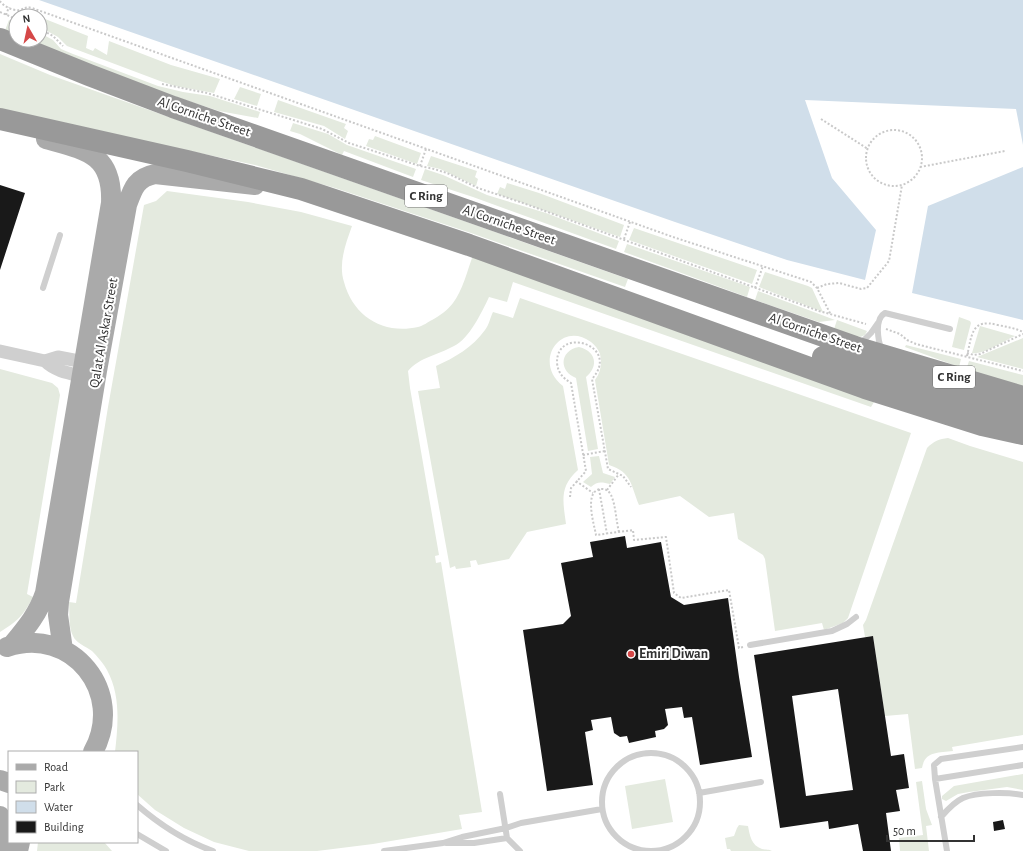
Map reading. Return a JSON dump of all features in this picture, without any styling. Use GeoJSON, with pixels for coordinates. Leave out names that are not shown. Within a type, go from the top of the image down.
{"type":"FeatureCollection","features":[{"type":"Feature","properties":{"kind":"highway","name":"Al Corniche Street"},"geometry":{"type":"LineString","coordinates":[[0,39],[89,75],[173,106],[855,347],[1023,397]]}},
{"type":"Feature","properties":{"kind":"highway","name":"C Ring"},"geometry":{"type":"LineString","coordinates":[[0,120],[187,161],[301,189],[469,244],[865,388],[982,425],[1023,434]]}},
{"type":"Feature","properties":{"kind":"highway"},"geometry":{"type":"LineString","coordinates":[[681,321],[708,319],[719,321],[895,381],[1023,418]]}},
{"type":"Feature","properties":{"kind":"highway"},"geometry":{"type":"LineString","coordinates":[[982,425],[1023,444]]}},
{"type":"Feature","properties":{"kind":"main road","name":"Qalat Al Askar Street"},"geometry":{"type":"LineString","coordinates":[[0,120],[28,134],[79,148],[93,155],[100,161],[109,176],[112,192],[86,369],[45,593],[35,616],[6,647]]}},
{"type":"Feature","properties":{"kind":"main road","name":"Qalat Al Askar Street"},"geometry":{"type":"LineString","coordinates":[[63,650],[58,615],[59,602],[86,369],[132,190],[141,179],[155,174],[301,189]]}},
{"type":"Feature","properties":{"kind":"main road"},"geometry":{"type":"LineString","coordinates":[[6,647],[29,642],[46,644],[63,650],[88,669],[102,698],[103,708],[102,729],[94,751]]}},
{"type":"Feature","properties":{"kind":"main road"},"geometry":{"type":"LineString","coordinates":[[0,816],[3,839],[2,851]]}},
{"type":"Feature","properties":{"kind":"street"},"geometry":{"type":"LineString","coordinates":[[0,351],[45,360],[58,357],[86,369]]}},
{"type":"Feature","properties":{"kind":"lane"},"geometry":{"type":"LineString","coordinates":[[44,288],[60,235]]}},
{"type":"Feature","properties":{"kind":"lane"},"geometry":{"type":"LineString","coordinates":[[855,347],[868,336],[879,321],[882,314],[887,313],[950,328]]}},
{"type":"Feature","properties":{"kind":"lane"},"geometry":{"type":"LineString","coordinates":[[879,321],[879,340],[885,357]]}},
{"type":"Feature","properties":{"kind":"lane"},"geometry":{"type":"LineString","coordinates":[[750,645],[832,631],[847,624],[856,617]]}},
{"type":"Feature","properties":{"kind":"lane"},"geometry":{"type":"LineString","coordinates":[[947,851],[934,765],[941,759],[1023,747]]}},
{"type":"Feature","properties":{"kind":"lane"},"geometry":{"type":"LineString","coordinates":[[644,753],[661,753],[677,760],[690,771],[698,786],[699,793],[700,803],[697,820],[688,834],[674,845],[658,851],[643,850],[628,845],[615,836],[606,824],[602,809],[602,793],[607,778],[616,766],[629,757],[644,753]]}},
{"type":"Feature","properties":{"kind":"lane"},"geometry":{"type":"LineString","coordinates":[[935,779],[1023,765]]}},
{"type":"Feature","properties":{"kind":"lane"},"geometry":{"type":"LineString","coordinates":[[699,793],[761,782]]}},
{"type":"Feature","properties":{"kind":"lane"},"geometry":{"type":"LineString","coordinates":[[941,817],[950,806],[963,798],[1009,792],[1023,795]]}},
{"type":"Feature","properties":{"kind":"lane"},"geometry":{"type":"LineString","coordinates":[[500,794],[507,838],[520,851]]}},
{"type":"Feature","properties":{"kind":"lane"},"geometry":{"type":"LineString","coordinates":[[138,806],[172,831],[192,843],[213,851]]}},
{"type":"Feature","properties":{"kind":"lane"},"geometry":{"type":"LineString","coordinates":[[442,843],[521,824],[602,809]]}},
{"type":"Feature","properties":{"kind":"lane"},"geometry":{"type":"LineString","coordinates":[[138,835],[166,851]]}},
{"type":"Feature","properties":{"kind":"lane"},"geometry":{"type":"LineString","coordinates":[[384,851],[442,843],[468,843],[507,838]]}},
{"type":"Feature","properties":{"kind":"path"},"geometry":{"type":"LineString","coordinates":[[0,1],[3,5],[17,10],[27,7],[32,8],[630,222],[811,282],[817,288],[830,315]]}},
{"type":"Feature","properties":{"kind":"path"},"geometry":{"type":"LineString","coordinates":[[0,12],[6,15],[9,7]]}},
{"type":"Feature","properties":{"kind":"path"},"geometry":{"type":"LineString","coordinates":[[48,33],[66,48]]}},
{"type":"Feature","properties":{"kind":"path"},"geometry":{"type":"LineString","coordinates":[[156,82],[207,93],[322,129],[349,143],[420,166],[447,173],[478,188],[755,288],[830,315],[869,325]]}},
{"type":"Feature","properties":{"kind":"path"},"geometry":{"type":"LineString","coordinates":[[821,119],[868,149]]}},
{"type":"Feature","properties":{"kind":"path"},"geometry":{"type":"LineString","coordinates":[[893,130],[900,130],[912,136],[920,147],[922,153],[920,167],[913,178],[902,184],[895,185],[882,183],[872,174],[867,162],[868,149],[871,143],[880,134],[893,130]]}},
{"type":"Feature","properties":{"kind":"path"},"geometry":{"type":"LineString","coordinates":[[420,166],[426,149]]}},
{"type":"Feature","properties":{"kind":"path"},"geometry":{"type":"LineString","coordinates":[[920,167],[1005,151]]}},
{"type":"Feature","properties":{"kind":"path"},"geometry":{"type":"LineString","coordinates":[[817,288],[827,284],[839,283],[861,289],[870,286],[875,277],[889,261],[902,184]]}},
{"type":"Feature","properties":{"kind":"path"},"geometry":{"type":"LineString","coordinates":[[623,240],[630,222]]}},
{"type":"Feature","properties":{"kind":"path"},"geometry":{"type":"LineString","coordinates":[[755,288],[763,266]]}},
{"type":"Feature","properties":{"kind":"path"},"geometry":{"type":"LineString","coordinates":[[966,356],[973,331],[982,323],[990,323],[1023,333]]}},
{"type":"Feature","properties":{"kind":"path"},"geometry":{"type":"LineString","coordinates":[[883,329],[900,334],[907,340],[916,344],[1023,371]]}},
{"type":"Feature","properties":{"kind":"path"},"geometry":{"type":"LineString","coordinates":[[967,353],[974,355],[980,354],[1023,333]]}},
{"type":"Feature","properties":{"kind":"path"},"geometry":{"type":"LineString","coordinates":[[570,497],[572,488],[576,481],[586,471],[571,382],[561,375],[557,364],[560,352],[569,344],[574,342],[587,343],[596,351],[598,357],[598,369],[592,379],[608,469],[623,476],[631,487]]}},
{"type":"Feature","properties":{"kind":"path"},"geometry":{"type":"LineString","coordinates":[[584,454],[605,451]]}},
{"type":"Feature","properties":{"kind":"path"},"geometry":{"type":"LineString","coordinates":[[607,490],[619,474]]}},
{"type":"Feature","properties":{"kind":"path"},"geometry":{"type":"LineString","coordinates":[[576,481],[593,493]]}},
{"type":"Feature","properties":{"kind":"path"},"geometry":{"type":"LineString","coordinates":[[607,490],[599,489],[593,493],[590,502],[596,536],[633,530],[634,540],[666,537],[674,593],[680,598],[729,590],[739,648],[750,645]]}},
{"type":"Feature","properties":{"kind":"path"},"geometry":{"type":"LineString","coordinates":[[599,489],[607,534]]}},
{"type":"Feature","properties":{"kind":"path"},"geometry":{"type":"LineString","coordinates":[[607,490],[612,499],[618,532]]}},
{"type":"Feature","properties":{"kind":"green space"},"geometry":{"type":"Polygon","coordinates":[[[48,20],[88,36],[86,48],[93,51],[95,48],[107,55],[109,41],[171,65],[220,79],[214,93],[175,86],[67,46],[58,37],[48,31],[48,20]]]}},
{"type":"Feature","properties":{"kind":"green space"},"geometry":{"type":"Polygon","coordinates":[[[8,23],[8,35],[4,33],[8,23]]]}},
{"type":"Feature","properties":{"kind":"green space"},"geometry":{"type":"Polygon","coordinates":[[[48,37],[53,40],[61,49],[158,86],[210,96],[260,112],[258,118],[219,111],[167,94],[41,48],[48,48],[48,37]]]}},
{"type":"Feature","properties":{"kind":"green space"},"geometry":{"type":"Polygon","coordinates":[[[0,54],[50,75],[628,279],[625,287],[471,233],[335,188],[255,165],[0,110],[0,54]]]}},
{"type":"Feature","properties":{"kind":"green space"},"geometry":{"type":"Polygon","coordinates":[[[240,87],[261,94],[257,106],[234,99],[240,87]]]}},
{"type":"Feature","properties":{"kind":"green space"},"geometry":{"type":"Polygon","coordinates":[[[278,100],[346,124],[344,128],[348,131],[345,139],[324,126],[274,112],[278,100]]]}},
{"type":"Feature","properties":{"kind":"green space"},"geometry":{"type":"Polygon","coordinates":[[[293,123],[328,134],[347,145],[416,169],[413,177],[344,151],[342,155],[300,134],[290,131],[293,123]]]}},
{"type":"Feature","properties":{"kind":"green space"},"geometry":{"type":"Polygon","coordinates":[[[375,136],[421,153],[417,164],[366,146],[369,139],[373,140],[375,136]]]}},
{"type":"Feature","properties":{"kind":"green space"},"geometry":{"type":"Polygon","coordinates":[[[431,156],[477,171],[475,177],[478,179],[476,186],[440,169],[427,166],[431,156]]]}},
{"type":"Feature","properties":{"kind":"green space"},"geometry":{"type":"Polygon","coordinates":[[[425,169],[443,175],[487,195],[546,213],[619,241],[616,249],[473,197],[421,180],[425,169]]]}},
{"type":"Feature","properties":{"kind":"green space"},"geometry":{"type":"Polygon","coordinates":[[[507,183],[539,193],[624,225],[620,237],[497,194],[500,187],[505,189],[507,183]]]}},
{"type":"Feature","properties":{"kind":"green space"},"geometry":{"type":"Polygon","coordinates":[[[167,191],[248,202],[301,212],[352,226],[342,260],[342,275],[344,282],[348,294],[354,304],[371,320],[382,325],[405,329],[422,326],[438,317],[451,306],[459,293],[473,255],[874,402],[871,407],[513,282],[507,302],[489,297],[483,310],[465,338],[454,346],[418,362],[408,371],[439,555],[435,556],[436,563],[441,562],[482,812],[459,815],[462,829],[373,844],[317,851],[249,851],[214,842],[184,828],[155,810],[138,795],[138,751],[115,751],[117,711],[115,690],[106,668],[92,651],[78,643],[71,632],[70,624],[69,602],[76,603],[108,407],[144,205],[156,201],[167,191]]]}},
{"type":"Feature","properties":{"kind":"green space"},"geometry":{"type":"Polygon","coordinates":[[[634,228],[757,270],[752,284],[629,240],[634,228]]]}},
{"type":"Feature","properties":{"kind":"green space"},"geometry":{"type":"Polygon","coordinates":[[[627,244],[750,287],[747,297],[624,252],[627,244]]]}},
{"type":"Feature","properties":{"kind":"green space"},"geometry":{"type":"Polygon","coordinates":[[[765,272],[812,288],[823,312],[759,287],[765,272]]]}},
{"type":"Feature","properties":{"kind":"green space"},"geometry":{"type":"Polygon","coordinates":[[[758,291],[835,320],[819,322],[755,300],[758,291]]]}},
{"type":"Feature","properties":{"kind":"green space"},"geometry":{"type":"Polygon","coordinates":[[[520,298],[911,433],[848,618],[843,623],[824,630],[822,623],[775,631],[765,559],[763,555],[738,539],[734,513],[709,517],[680,496],[639,505],[630,480],[617,468],[609,465],[595,380],[599,374],[601,361],[600,354],[591,342],[580,337],[570,336],[561,340],[554,347],[550,356],[550,366],[554,376],[563,386],[578,470],[572,476],[565,488],[563,501],[566,524],[527,532],[509,559],[478,565],[476,560],[470,561],[471,567],[456,569],[455,566],[450,568],[418,391],[440,388],[436,366],[456,356],[475,342],[486,328],[493,312],[513,318],[520,298]]]}},
{"type":"Feature","properties":{"kind":"green space"},"geometry":{"type":"Polygon","coordinates":[[[959,317],[970,321],[971,323],[964,350],[952,347],[959,317]]]}},
{"type":"Feature","properties":{"kind":"green space"},"geometry":{"type":"Polygon","coordinates":[[[837,320],[867,331],[865,335],[858,338],[833,332],[837,320]]]}},
{"type":"Feature","properties":{"kind":"green space"},"geometry":{"type":"Polygon","coordinates":[[[980,326],[1015,336],[988,350],[972,353],[980,326]]]}},
{"type":"Feature","properties":{"kind":"green space"},"geometry":{"type":"Polygon","coordinates":[[[1023,338],[1023,369],[977,357],[1023,338]]]}},
{"type":"Feature","properties":{"kind":"green space"},"geometry":{"type":"Polygon","coordinates":[[[906,345],[961,359],[959,367],[905,347],[906,345]]]}},
{"type":"Feature","properties":{"kind":"green space"},"geometry":{"type":"Polygon","coordinates":[[[579,347],[589,352],[594,359],[593,368],[586,377],[598,449],[588,451],[576,378],[566,371],[564,366],[565,356],[568,352],[579,347]]]}},
{"type":"Feature","properties":{"kind":"green space"},"geometry":{"type":"Polygon","coordinates":[[[969,361],[1023,375],[1023,387],[966,370],[969,361]]]}},
{"type":"Feature","properties":{"kind":"green space"},"geometry":{"type":"Polygon","coordinates":[[[0,369],[52,383],[58,388],[60,395],[27,594],[33,597],[20,618],[0,632],[0,369]]]}},
{"type":"Feature","properties":{"kind":"green space"},"geometry":{"type":"Polygon","coordinates":[[[948,438],[1023,462],[1023,735],[952,747],[953,751],[937,753],[929,756],[926,758],[922,768],[915,769],[908,714],[885,716],[873,636],[865,637],[863,625],[927,448],[937,441],[948,438]]]}},
{"type":"Feature","properties":{"kind":"green space"},"geometry":{"type":"Polygon","coordinates":[[[599,456],[603,473],[615,477],[610,484],[600,482],[591,487],[583,482],[592,474],[590,457],[599,456]]]}},
{"type":"Feature","properties":{"kind":"green space"},"geometry":{"type":"Polygon","coordinates":[[[1023,774],[1023,790],[1007,787],[958,794],[946,801],[942,799],[942,796],[954,786],[1023,774]]]}},
{"type":"Feature","properties":{"kind":"green space"},"geometry":{"type":"Polygon","coordinates":[[[665,779],[673,822],[632,829],[625,786],[665,779]]]}},
{"type":"Feature","properties":{"kind":"green space"},"geometry":{"type":"Polygon","coordinates":[[[922,781],[926,809],[932,825],[926,826],[929,851],[900,851],[899,838],[923,835],[916,782],[922,781]]]}},
{"type":"Feature","properties":{"kind":"green space"},"geometry":{"type":"Polygon","coordinates":[[[739,825],[748,826],[749,833],[755,845],[762,849],[772,851],[731,851],[730,849],[727,849],[725,838],[734,836],[739,825]]]}},
{"type":"Feature","properties":{"kind":"green space"},"geometry":{"type":"Polygon","coordinates":[[[38,843],[105,843],[112,851],[37,851],[38,843]]]}},
{"type":"Feature","properties":{"kind":"water"},"geometry":{"type":"Polygon","coordinates":[[[39,0],[1023,0],[1023,145],[1016,109],[805,100],[832,178],[876,230],[865,280],[787,260],[39,0]]]}},
{"type":"Feature","properties":{"kind":"water"},"geometry":{"type":"Polygon","coordinates":[[[1023,167],[1023,320],[912,293],[928,206],[1023,167]]]}},
{"type":"Feature","properties":{"kind":"building"},"geometry":{"type":"Polygon","coordinates":[[[0,185],[25,193],[0,270],[0,185]]]}},
{"type":"Feature","properties":{"kind":"building","name":"Emiri Diwan"},"geometry":{"type":"Polygon","coordinates":[[[625,536],[627,548],[661,542],[671,597],[684,605],[728,598],[752,757],[700,765],[692,717],[684,718],[682,707],[665,709],[668,725],[664,729],[655,731],[656,737],[629,743],[627,736],[620,737],[614,733],[611,717],[591,720],[593,730],[585,732],[593,785],[547,791],[523,630],[563,624],[571,616],[561,563],[593,557],[590,542],[625,536]]]}},
{"type":"Feature","properties":{"kind":"building"},"geometry":{"type":"Polygon","coordinates":[[[873,636],[891,756],[904,754],[909,788],[896,790],[900,811],[886,813],[891,851],[863,851],[858,824],[829,829],[828,821],[780,828],[754,655],[873,636]],[[838,689],[792,696],[806,796],[853,790],[838,689]]]}},
{"type":"Feature","properties":{"kind":"building"},"geometry":{"type":"Polygon","coordinates":[[[1003,820],[1005,829],[994,831],[993,822],[1003,820]]]}},
{"type":"Feature","properties":{"kind":"place","name":"Emiri Diwan"},"geometry":{"type":"Point","coordinates":[631,654]}}]}
